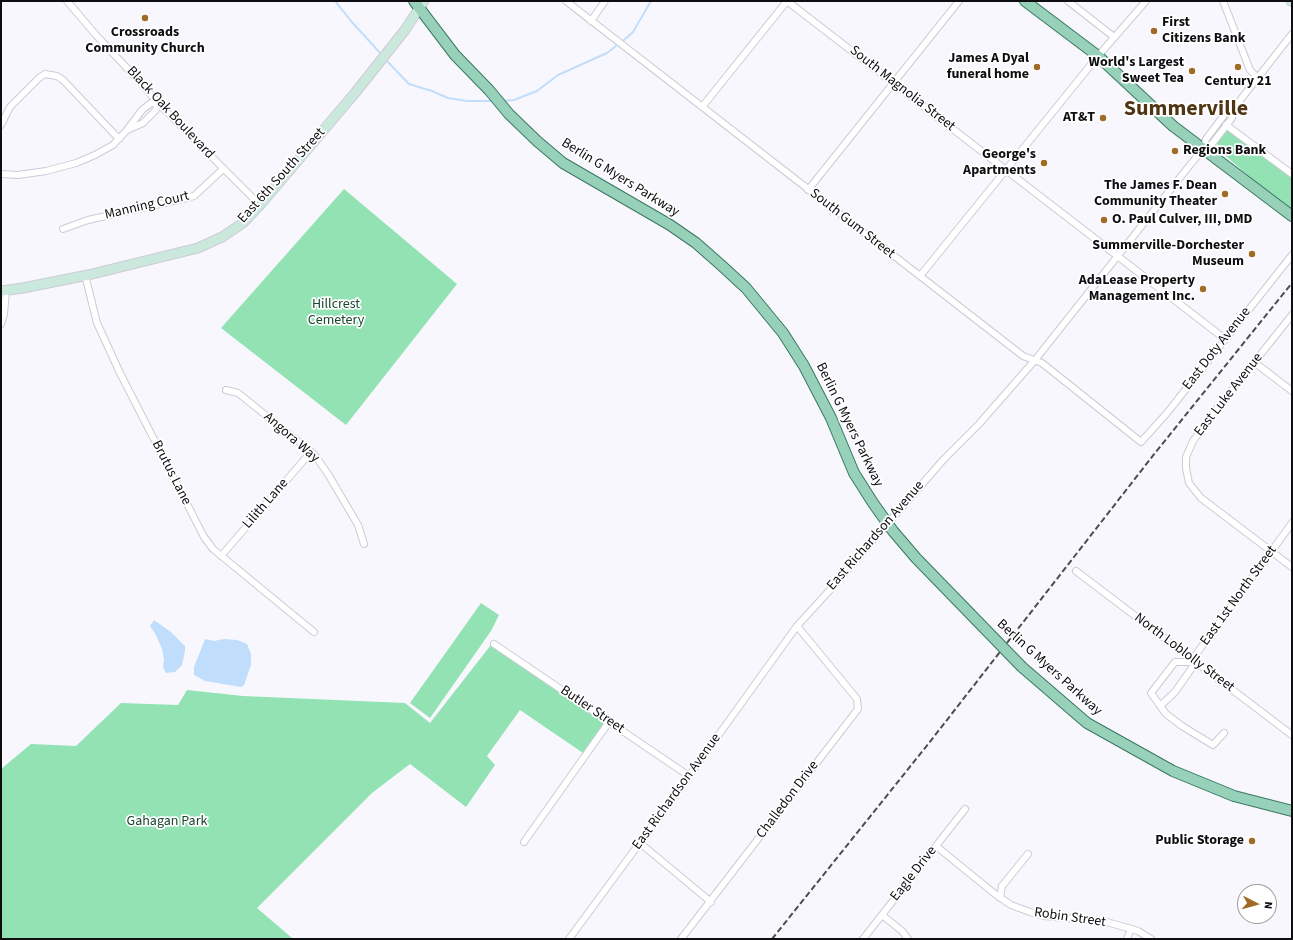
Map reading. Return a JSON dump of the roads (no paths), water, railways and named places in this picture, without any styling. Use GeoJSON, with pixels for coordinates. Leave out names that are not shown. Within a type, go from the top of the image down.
{"type":"FeatureCollection","features":[{"type":"Feature","properties":{"kind":"main road"},"geometry":{"type":"LineString","coordinates":[[1026,1],[1098,56],[1161,116],[1292,216]]}},
{"type":"Feature","properties":{"kind":"main road","name":"Berlin G Myers Parkway"},"geometry":{"type":"LineString","coordinates":[[419,3],[455,55],[489,90],[509,114],[563,163],[670,225],[696,243],[746,288],[783,333],[804,366],[831,418],[854,473],[892,531],[916,558],[1022,666],[1087,723],[1173,771],[1234,796],[1292,811]]}},
{"type":"Feature","properties":{"kind":"street","name":"Black Oak Boulevard"},"geometry":{"type":"LineString","coordinates":[[67,1],[159,104],[260,205]]}},
{"type":"Feature","properties":{"kind":"street","name":"South Gum Street"},"geometry":{"type":"LineString","coordinates":[[566,1],[1004,342],[1023,356],[1042,363],[1141,442]]}},
{"type":"Feature","properties":{"kind":"street"},"geometry":{"type":"LineString","coordinates":[[592,21],[605,1]]}},
{"type":"Feature","properties":{"kind":"street"},"geometry":{"type":"LineString","coordinates":[[702,107],[787,1]]}},
{"type":"Feature","properties":{"kind":"street","name":"South Magnolia Street"},"geometry":{"type":"LineString","coordinates":[[787,1],[1225,339]]}},
{"type":"Feature","properties":{"kind":"street"},"geometry":{"type":"LineString","coordinates":[[808,190],[959,1]]}},
{"type":"Feature","properties":{"kind":"street"},"geometry":{"type":"LineString","coordinates":[[1068,1],[1114,37]]}},
{"type":"Feature","properties":{"kind":"street"},"geometry":{"type":"LineString","coordinates":[[920,276],[1098,56],[1146,1]]}},
{"type":"Feature","properties":{"kind":"street"},"geometry":{"type":"LineString","coordinates":[[1223,1],[1250,70],[1258,78]]}},
{"type":"Feature","properties":{"kind":"street","name":"East 6th South Street"},"geometry":{"type":"LineString","coordinates":[[3,290],[23,288],[86,275],[198,248],[222,237],[244,223],[375,68],[404,30],[419,3]]}},
{"type":"Feature","properties":{"kind":"street"},"geometry":{"type":"LineString","coordinates":[[1203,149],[1206,139],[1225,114],[1234,108],[1292,34]]}},
{"type":"Feature","properties":{"kind":"street"},"geometry":{"type":"LineString","coordinates":[[1,125],[6,113],[39,78],[45,74],[57,76],[63,80],[119,139]]}},
{"type":"Feature","properties":{"kind":"street"},"geometry":{"type":"LineString","coordinates":[[1,174],[18,175],[46,171],[76,163],[95,155],[119,139],[142,110],[151,103],[159,104],[155,111],[143,123],[127,130]]}},
{"type":"Feature","properties":{"kind":"street"},"geometry":{"type":"LineString","coordinates":[[1203,149],[1212,144],[1232,118],[1234,108]]}},
{"type":"Feature","properties":{"kind":"street"},"geometry":{"type":"LineString","coordinates":[[1226,125],[1292,174]]}},
{"type":"Feature","properties":{"kind":"street","name":"East Richardson Avenue"},"geometry":{"type":"LineString","coordinates":[[569,939],[797,626],[944,459],[979,424],[1035,360],[1203,149]]}},
{"type":"Feature","properties":{"kind":"street","name":"Manning Court"},"geometry":{"type":"LineString","coordinates":[[63,229],[88,220],[194,196],[223,169]]}},
{"type":"Feature","properties":{"kind":"street","name":"East Doty Avenue"},"geometry":{"type":"LineString","coordinates":[[1141,442],[1158,424],[1292,255]]}},
{"type":"Feature","properties":{"kind":"street","name":"Brutus Lane"},"geometry":{"type":"LineString","coordinates":[[86,275],[97,323],[120,372],[204,537],[213,549],[221,556],[314,632]]}},
{"type":"Feature","properties":{"kind":"street"},"geometry":{"type":"LineString","coordinates":[[1,324],[4,314],[3,290]]}},
{"type":"Feature","properties":{"kind":"street","name":"East Luke Avenue"},"geometry":{"type":"LineString","coordinates":[[1271,552],[1201,498],[1189,483],[1186,468],[1186,457],[1193,441],[1212,415],[1292,315]]}},
{"type":"Feature","properties":{"kind":"street"},"geometry":{"type":"LineString","coordinates":[[1254,362],[1292,391]]}},
{"type":"Feature","properties":{"kind":"street","name":"Angora Way"},"geometry":{"type":"LineString","coordinates":[[226,390],[238,393],[311,452],[328,474],[358,524],[364,544]]}},
{"type":"Feature","properties":{"kind":"street","name":"Lilith Lane"},"geometry":{"type":"LineString","coordinates":[[221,556],[311,452]]}},
{"type":"Feature","properties":{"kind":"street","name":"East 1st North Street"},"geometry":{"type":"LineString","coordinates":[[1160,706],[1175,692],[1196,662],[1195,657],[1197,653],[1292,523]]}},
{"type":"Feature","properties":{"kind":"street"},"geometry":{"type":"LineString","coordinates":[[1271,552],[1292,567]]}},
{"type":"Feature","properties":{"kind":"street","name":"North Loblolly Street"},"geometry":{"type":"LineString","coordinates":[[1076,570],[1292,735]]}},
{"type":"Feature","properties":{"kind":"street","name":"Challedon Drive"},"geometry":{"type":"LineString","coordinates":[[681,939],[711,902],[858,709],[857,699],[797,626]]}},
{"type":"Feature","properties":{"kind":"street","name":"Butler Street"},"geometry":{"type":"LineString","coordinates":[[494,644],[689,776]]}},
{"type":"Feature","properties":{"kind":"street"},"geometry":{"type":"LineString","coordinates":[[1196,662],[1175,662],[1151,693],[1166,714],[1182,726],[1213,745],[1224,734]]}},
{"type":"Feature","properties":{"kind":"street"},"geometry":{"type":"LineString","coordinates":[[524,842],[609,722]]}},
{"type":"Feature","properties":{"kind":"street","name":"Eagle Drive"},"geometry":{"type":"LineString","coordinates":[[863,939],[965,809]]}},
{"type":"Feature","properties":{"kind":"street"},"geometry":{"type":"LineString","coordinates":[[640,843],[711,902]]}},
{"type":"Feature","properties":{"kind":"street","name":"Robin Street"},"geometry":{"type":"LineString","coordinates":[[936,846],[1000,898],[1011,905],[1037,914],[1107,922],[1131,929],[1151,939]]}},
{"type":"Feature","properties":{"kind":"street"},"geometry":{"type":"LineString","coordinates":[[1000,898],[1002,886],[1028,854]]}},
{"type":"Feature","properties":{"kind":"street"},"geometry":{"type":"LineString","coordinates":[[882,915],[902,931],[908,939]]}},
{"type":"Feature","properties":{"kind":"street"},"geometry":{"type":"LineString","coordinates":[[1127,939],[1131,929]]}},
{"type":"Feature","properties":{"kind":"water"},"geometry":{"type":"Polygon","coordinates":[[[154,620],[171,632],[185,646],[182,665],[175,672],[166,673],[163,667],[164,659],[162,649],[150,626],[154,620]]]}},
{"type":"Feature","properties":{"kind":"water"},"geometry":{"type":"Polygon","coordinates":[[[205,639],[214,641],[224,639],[237,640],[247,644],[251,654],[251,665],[244,685],[241,687],[205,681],[194,675],[194,667],[205,639]]]}},
{"type":"Feature","properties":{"kind":"waterway"},"geometry":{"type":"LineString","coordinates":[[335,1],[381,54]]}},
{"type":"Feature","properties":{"kind":"waterway"},"geometry":{"type":"LineString","coordinates":[[624,40],[633,32],[651,1]]}},
{"type":"Feature","properties":{"kind":"waterway"},"geometry":{"type":"LineString","coordinates":[[502,101],[514,100],[537,91],[558,75],[607,53],[616,46]]}},
{"type":"Feature","properties":{"kind":"waterway"},"geometry":{"type":"LineString","coordinates":[[385,59],[409,84],[448,98],[467,101],[494,101]]}},
{"type":"Feature","properties":{"kind":"railway"},"geometry":{"type":"LineString","coordinates":[[772,939],[929,743],[1155,453],[1292,283]]}},
{"type":"Feature","properties":{"kind":"place","name":"Crossroads Community Church"},"geometry":{"type":"Point","coordinates":[145,18]}},
{"type":"Feature","properties":{"kind":"place","name":"First Citizens Bank"},"geometry":{"type":"Point","coordinates":[1154,31]}},
{"type":"Feature","properties":{"kind":"place","name":"James A Dyal funeral home"},"geometry":{"type":"Point","coordinates":[1037,67]}},
{"type":"Feature","properties":{"kind":"place","name":"Century 21"},"geometry":{"type":"Point","coordinates":[1238,67]}},
{"type":"Feature","properties":{"kind":"place","name":"World's Largest Sweet Tea"},"geometry":{"type":"Point","coordinates":[1192,71]}},
{"type":"Feature","properties":{"kind":"place","name":"AT&T"},"geometry":{"type":"Point","coordinates":[1103,118]}},
{"type":"Feature","properties":{"kind":"place","name":"Regions Bank"},"geometry":{"type":"Point","coordinates":[1175,151]}},
{"type":"Feature","properties":{"kind":"place","name":"George's Apartments"},"geometry":{"type":"Point","coordinates":[1044,163]}},
{"type":"Feature","properties":{"kind":"place","name":"The James F. Dean Community Theater"},"geometry":{"type":"Point","coordinates":[1225,194]}},
{"type":"Feature","properties":{"kind":"place","name":"O. Paul Culver, III, DMD"},"geometry":{"type":"Point","coordinates":[1104,220]}},
{"type":"Feature","properties":{"kind":"place","name":"Summerville-Dorchester Museum"},"geometry":{"type":"Point","coordinates":[1252,254]}},
{"type":"Feature","properties":{"kind":"place","name":"AdaLease Property Management Inc."},"geometry":{"type":"Point","coordinates":[1203,289]}},
{"type":"Feature","properties":{"kind":"place","name":"Public Storage"},"geometry":{"type":"Point","coordinates":[1252,841]}},
{"type":"Feature","properties":{"kind":"district","name":"Summerville"},"geometry":{"type":"Point","coordinates":[1186,110]}},
{"type":"Feature","properties":{"kind":"park label","name":"Hillcrest Cemetery"},"geometry":{"type":"Point","coordinates":[336,314]}},
{"type":"Feature","properties":{"kind":"park label","name":"Gahagan Park"},"geometry":{"type":"Point","coordinates":[167,822]}}]}
